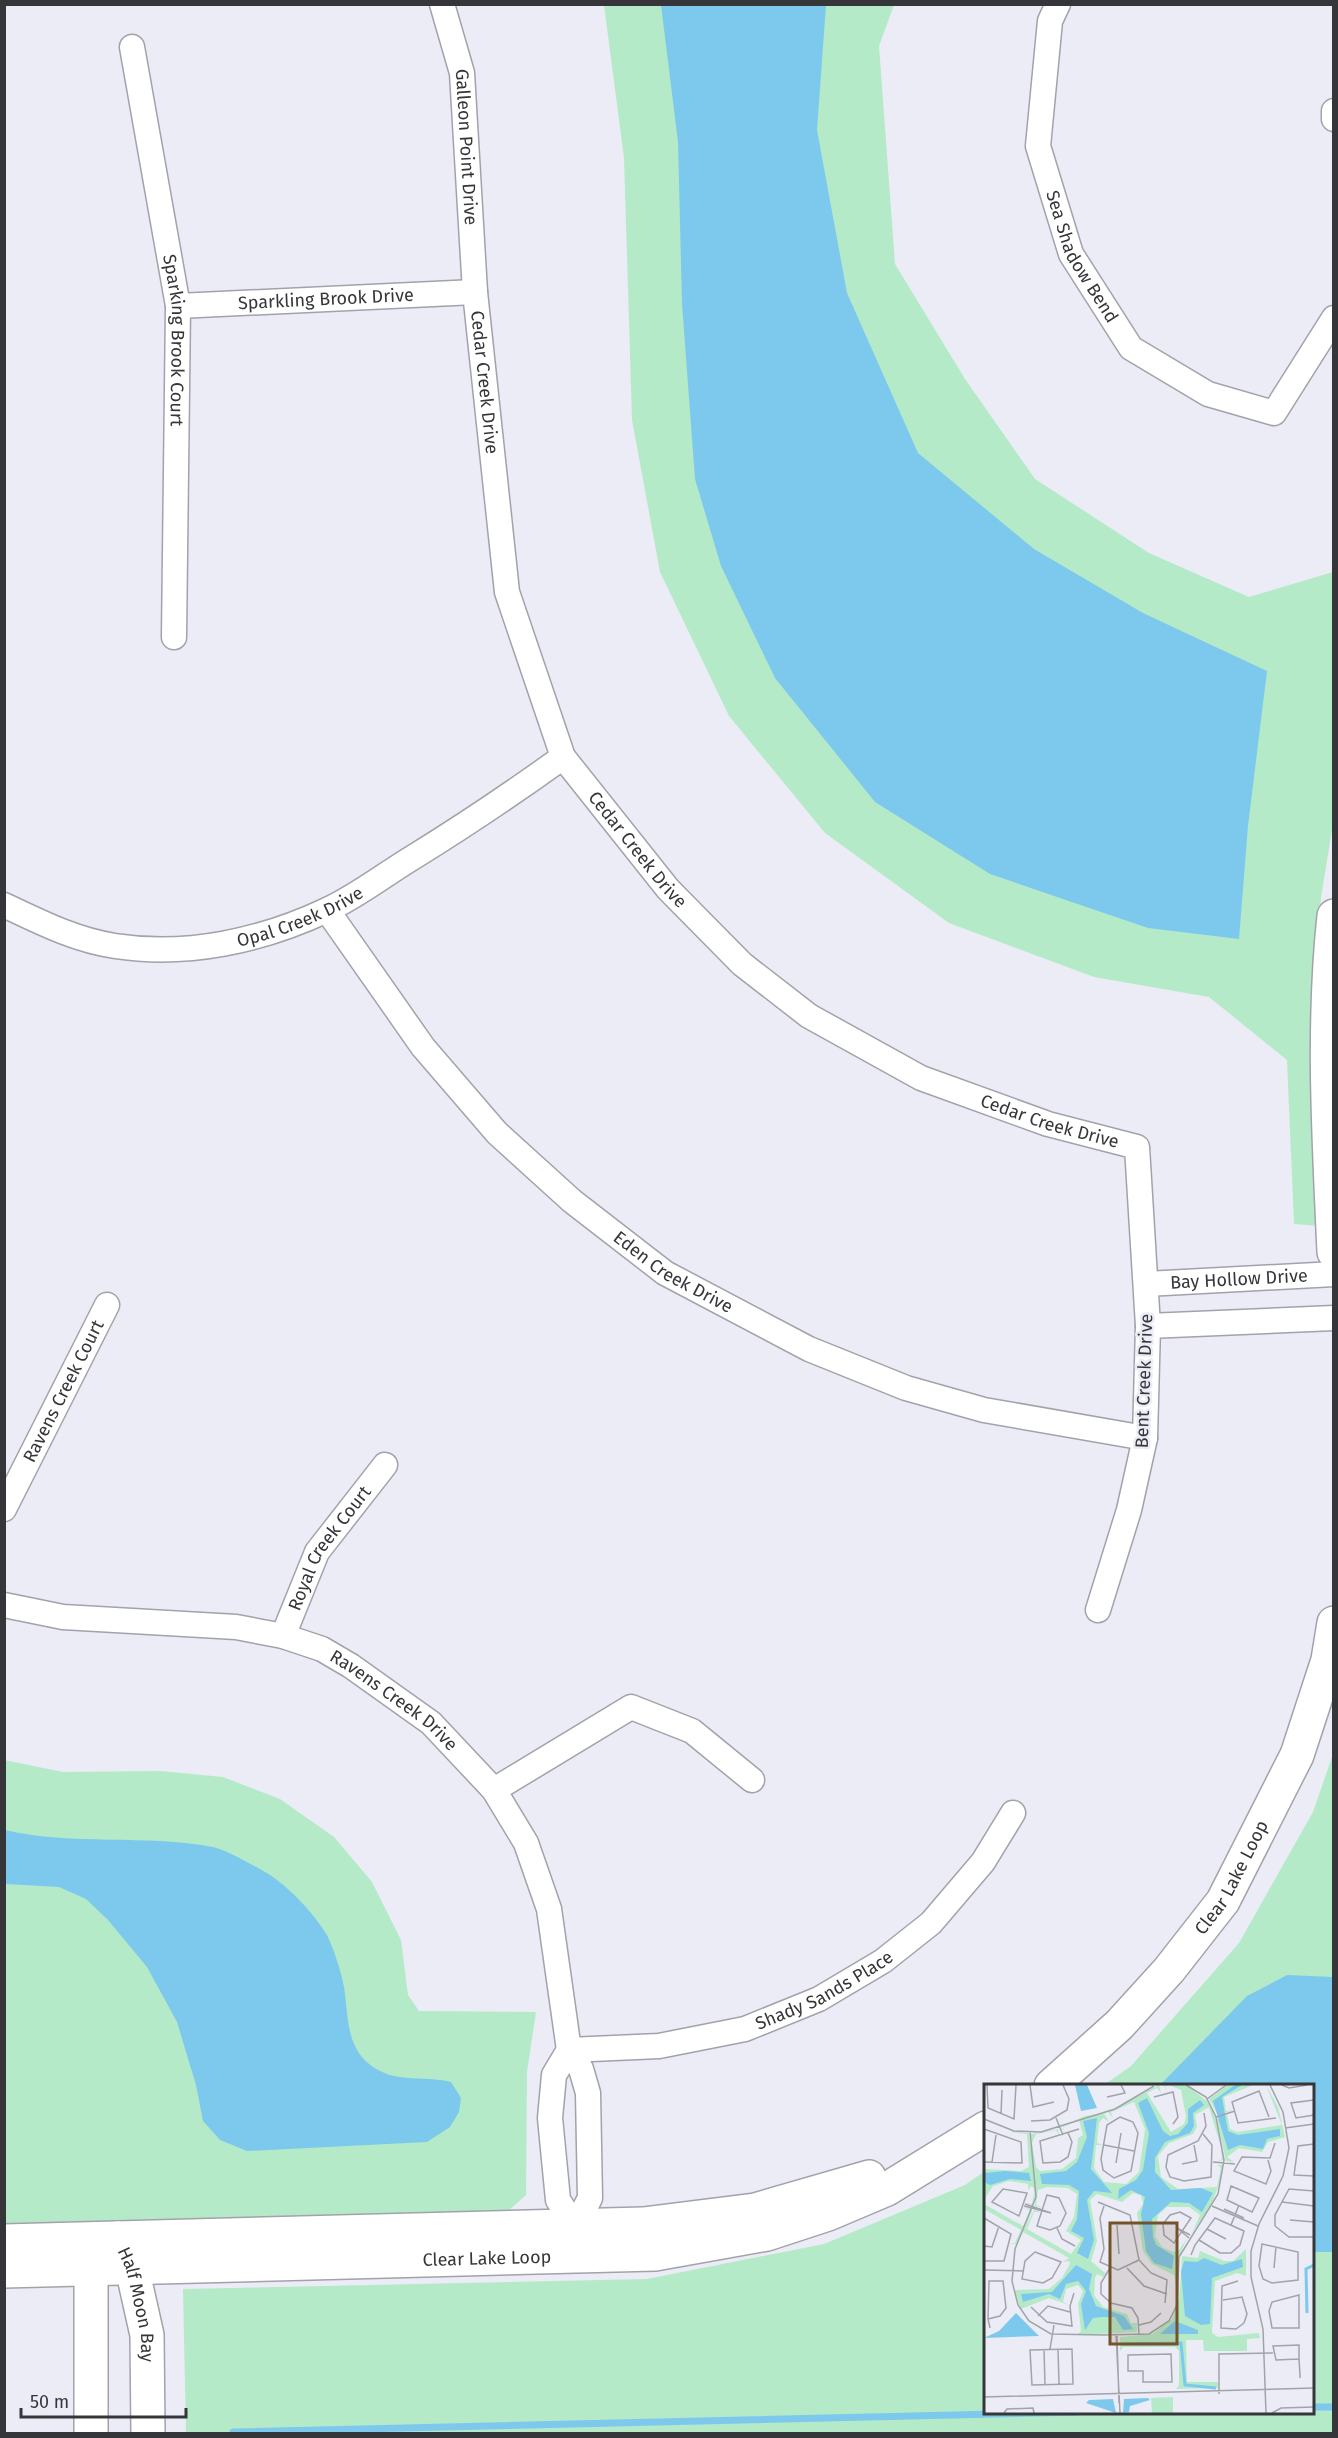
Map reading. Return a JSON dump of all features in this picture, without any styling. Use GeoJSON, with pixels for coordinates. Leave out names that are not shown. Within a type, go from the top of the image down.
{"type":"FeatureCollection","features":[{"type":"Feature","properties":{"kind":"street","name":"Galleon Point Drive"},"geometry":{"type":"LineString","coordinates":[[442,4],[462,73],[476,292]]}},
{"type":"Feature","properties":{"kind":"street","name":"Sea Shadow Bend"},"geometry":{"type":"LineString","coordinates":[[1058,4],[1050,21],[1038,146],[1071,254],[1131,348],[1208,393],[1274,413],[1334,318]]}},
{"type":"Feature","properties":{"kind":"street","name":"Sparking Brook Court"},"geometry":{"type":"LineString","coordinates":[[132,47],[178,306],[174,637]]}},
{"type":"Feature","properties":{"kind":"street"},"geometry":{"type":"LineString","coordinates":[[1334,111],[1334,119]]}},
{"type":"Feature","properties":{"kind":"street","name":"Sparkling Brook Drive"},"geometry":{"type":"LineString","coordinates":[[178,306],[476,292]]}},
{"type":"Feature","properties":{"kind":"street","name":"Cedar Creek Drive"},"geometry":{"type":"LineString","coordinates":[[476,292],[507,592],[563,757],[668,889],[742,964],[809,1016],[921,1078],[1048,1124],[1137,1147]]}},
{"type":"Feature","properties":{"kind":"street","name":"Opal Creek Drive"},"geometry":{"type":"LineString","coordinates":[[4,905],[68,934],[114,946],[159,950],[206,947],[250,939],[327,910],[494,807],[563,757]]}},
{"type":"Feature","properties":{"kind":"street","name":"Eden Creek Drive"},"geometry":{"type":"LineString","coordinates":[[327,910],[423,1047],[497,1133],[572,1201],[665,1274],[809,1349],[906,1388],[984,1410],[1145,1438]]}},
{"type":"Feature","properties":{"kind":"street"},"geometry":{"type":"LineString","coordinates":[[1334,916],[1329,965],[1326,1057],[1334,1252]]}},
{"type":"Feature","properties":{"kind":"street","name":"Bent Creek Drive"},"geometry":{"type":"LineString","coordinates":[[1098,1610],[1129,1510],[1145,1438],[1148,1326],[1137,1147]]}},
{"type":"Feature","properties":{"kind":"street","name":"Bay Hollow Drive"},"geometry":{"type":"LineString","coordinates":[[1146,1284],[1334,1274]]}},
{"type":"Feature","properties":{"kind":"street","name":"Ravens Creek Court"},"geometry":{"type":"LineString","coordinates":[[4,1509],[107,1305]]}},
{"type":"Feature","properties":{"kind":"street"},"geometry":{"type":"LineString","coordinates":[[1148,1326],[1334,1318]]}},
{"type":"Feature","properties":{"kind":"street","name":"Royal Creek Court"},"geometry":{"type":"LineString","coordinates":[[283,1636],[317,1552],[385,1466]]}},
{"type":"Feature","properties":{"kind":"street","name":"Ravens Creek Drive"},"geometry":{"type":"LineString","coordinates":[[4,1605],[63,1617],[236,1627],[283,1636],[322,1649],[351,1666],[431,1723],[494,1790],[525,1843],[549,1909],[570,2050],[581,2069],[588,2093],[590,2198],[576,2241]]}},
{"type":"Feature","properties":{"kind":"street","name":"Clear Lake Loop"},"geometry":{"type":"LineString","coordinates":[[1052,2084],[1119,2025],[1169,1970],[1223,1901],[1297,1755],[1328,1660],[1334,1623]]}},
{"type":"Feature","properties":{"kind":"street"},"geometry":{"type":"LineString","coordinates":[[494,1790],[632,1707],[692,1731],[752,1780]]}},
{"type":"Feature","properties":{"kind":"street","name":"Shady Sands Place"},"geometry":{"type":"LineString","coordinates":[[570,2050],[659,2046],[745,2029],[819,1999],[883,1961],[931,1923],[982,1862],[1013,1813]]}},
{"type":"Feature","properties":{"kind":"street"},"geometry":{"type":"LineString","coordinates":[[570,2050],[554,2075],[550,2118],[558,2200],[576,2241]]}},
{"type":"Feature","properties":{"kind":"street","name":"Clear Lake Loop"},"geometry":{"type":"LineString","coordinates":[[4,2241],[118,2238],[576,2241],[655,2254],[767,2234],[828,2214],[887,2189],[984,2129]]}},
{"type":"Feature","properties":{"kind":"street","name":"Half Moon Bay"},"geometry":{"type":"LineString","coordinates":[[91,2433],[91,2269],[118,2238],[132,2268],[147,2335],[148,2433]]}},
{"type":"Feature","properties":{"kind":"street","name":"Clear Lake Loop"},"geometry":{"type":"LineString","coordinates":[[4,2271],[132,2268],[576,2241]]}},
{"type":"Feature","properties":{"kind":"green space"},"geometry":{"type":"Polygon","coordinates":[[[604,5],[894,5],[879,46],[895,264],[965,379],[1035,479],[1149,553],[1249,597],[1333,572],[1333,824],[1321,897],[1311,1036],[1320,1226],[1294,1224],[1287,1060],[1209,997],[1094,977],[949,923],[825,833],[729,716],[660,572],[632,420],[624,158],[604,5]]]}},
{"type":"Feature","properties":{"kind":"green space"},"geometry":{"type":"Polygon","coordinates":[[[1333,1754],[1333,2433],[186,2433],[183,2289],[647,2279],[824,2244],[965,2185],[984,2172],[984,2414],[1314,2414],[1314,2084],[1105,2084],[1131,2066],[1239,1943],[1313,1812],[1333,1754]]]}},
{"type":"Feature","properties":{"kind":"green space"},"geometry":{"type":"Polygon","coordinates":[[[4,1760],[63,1772],[160,1771],[223,1777],[280,1799],[334,1837],[372,1882],[401,1940],[408,1995],[419,2011],[536,2012],[527,2072],[526,2195],[507,2212],[5,2229],[4,1760]]]}},
{"type":"Feature","properties":{"kind":"water"},"geometry":{"type":"Polygon","coordinates":[[[661,5],[826,5],[817,130],[847,293],[918,453],[1034,549],[1143,613],[1267,671],[1248,826],[1239,939],[1148,928],[990,874],[875,802],[775,678],[721,566],[695,479],[682,304],[678,142],[661,5]]]}},
{"type":"Feature","properties":{"kind":"water"},"geometry":{"type":"Polygon","coordinates":[[[5,1830],[57,1838],[161,1841],[213,1847],[267,1873],[284,1885],[300,1901],[327,1935],[343,1982],[351,2034],[360,2055],[380,2071],[397,2077],[451,2082],[461,2098],[459,2112],[450,2127],[427,2142],[247,2151],[220,2140],[203,2121],[196,2085],[177,2022],[147,1967],[108,1920],[86,1899],[59,1887],[5,1884],[5,1830]]]}},
{"type":"Feature","properties":{"kind":"water"},"geometry":{"type":"Polygon","coordinates":[[[1287,1975],[1333,1977],[1333,2252],[1314,2252],[1314,2084],[1161,2084],[1247,1996],[1287,1975]]]}},
{"type":"Feature","properties":{"kind":"waterway"},"geometry":{"type":"LineString","coordinates":[[1314,2407],[1334,2407]]}},
{"type":"Feature","properties":{"kind":"waterway"},"geometry":{"type":"LineString","coordinates":[[233,2432],[993,2414]]}}]}
